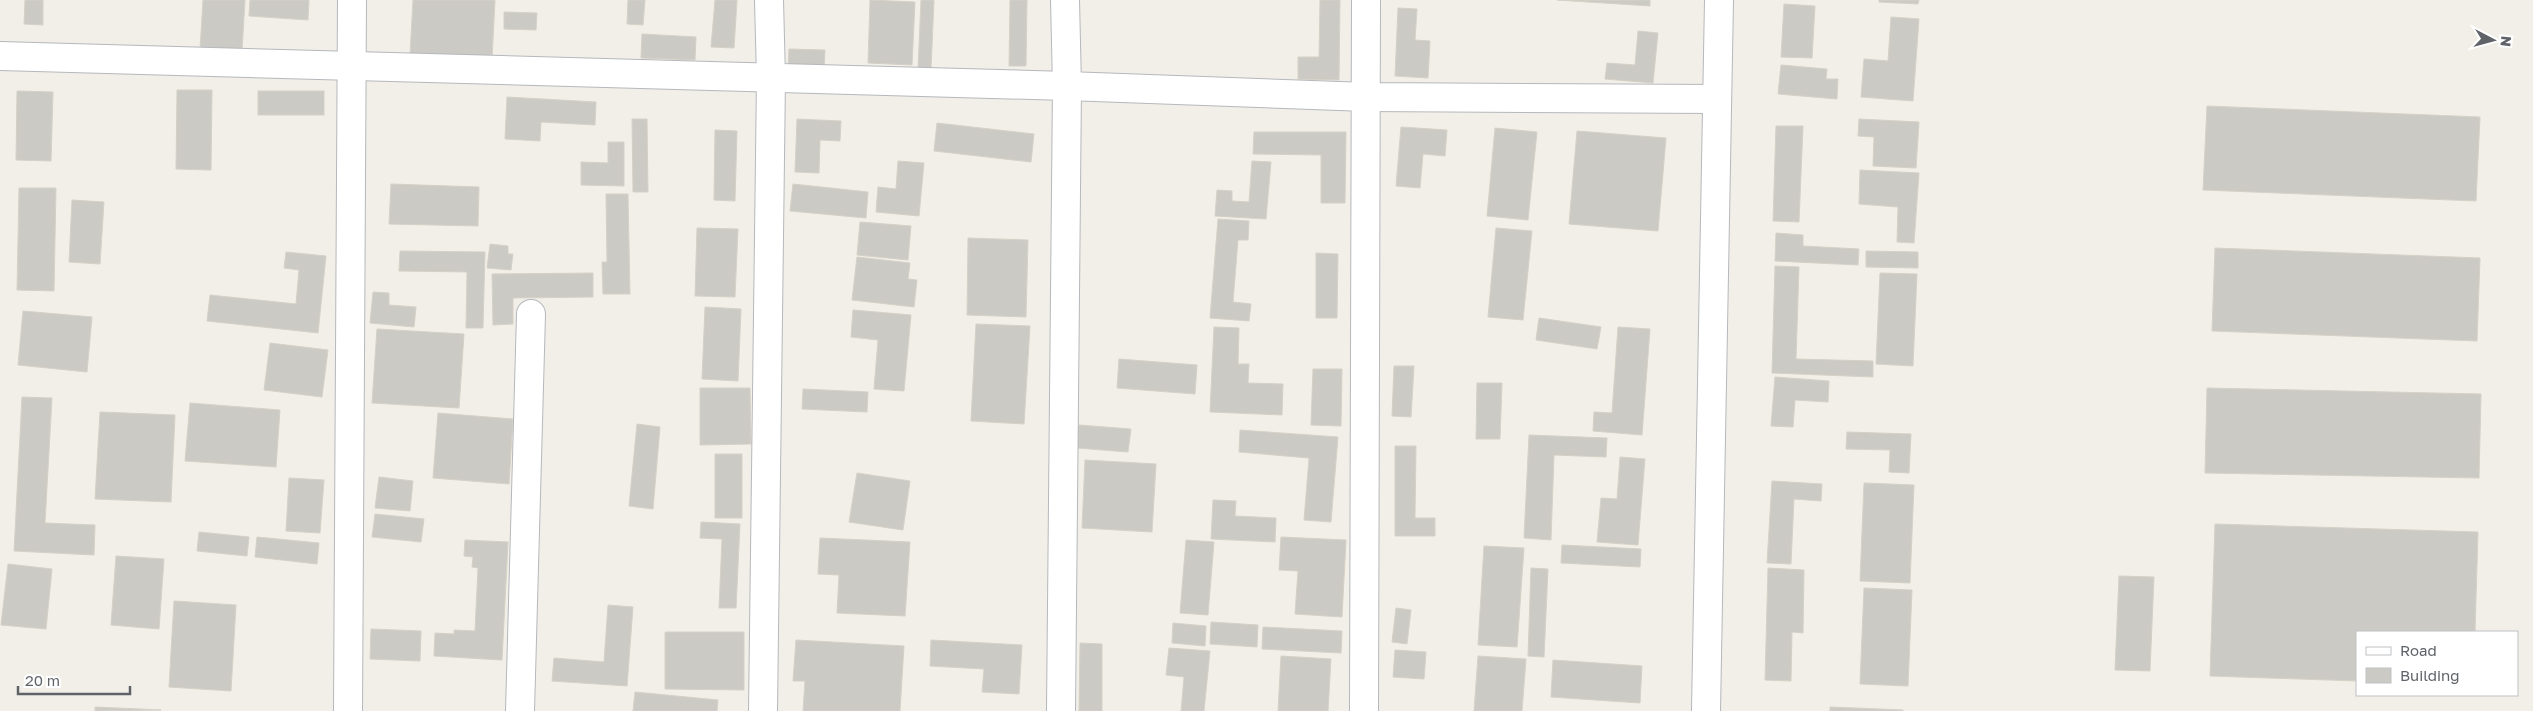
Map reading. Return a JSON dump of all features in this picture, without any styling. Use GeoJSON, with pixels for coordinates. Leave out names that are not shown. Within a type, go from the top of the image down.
{"type":"FeatureCollection","features":[{"type":"Feature","properties":{"kind":"street"},"geometry":{"type":"LineString","coordinates":[[348,711],[352,0]]}},
{"type":"Feature","properties":{"kind":"street"},"geometry":{"type":"LineString","coordinates":[[763,711],[771,78],[769,0]]}},
{"type":"Feature","properties":{"kind":"street"},"geometry":{"type":"LineString","coordinates":[[1061,711],[1067,86],[1065,0]]}},
{"type":"Feature","properties":{"kind":"street"},"geometry":{"type":"LineString","coordinates":[[1364,711],[1366,0]]}},
{"type":"Feature","properties":{"kind":"street"},"geometry":{"type":"LineString","coordinates":[[1706,711],[1719,0]]}},
{"type":"Feature","properties":{"kind":"street"},"geometry":{"type":"LineString","coordinates":[[0,56],[1067,86],[1367,97],[1717,99]]}},
{"type":"Feature","properties":{"kind":"street"},"geometry":{"type":"LineString","coordinates":[[520,711],[531,314]]}},
{"type":"Feature","properties":{"kind":"building"},"geometry":{"type":"Polygon","coordinates":[[[25,0],[43,0],[43,25],[24,24],[25,0]]]}},
{"type":"Feature","properties":{"kind":"building"},"geometry":{"type":"Polygon","coordinates":[[[203,0],[245,0],[242,51],[200,49],[203,0]]]}},
{"type":"Feature","properties":{"kind":"building"},"geometry":{"type":"Polygon","coordinates":[[[250,0],[309,0],[308,20],[249,16],[250,0]]]}},
{"type":"Feature","properties":{"kind":"building"},"geometry":{"type":"Polygon","coordinates":[[[413,0],[495,0],[492,59],[410,55],[413,0]]]}},
{"type":"Feature","properties":{"kind":"building"},"geometry":{"type":"Polygon","coordinates":[[[628,0],[645,0],[643,25],[627,24],[628,0]]]}},
{"type":"Feature","properties":{"kind":"building"},"geometry":{"type":"Polygon","coordinates":[[[715,0],[737,0],[734,48],[711,47],[715,0]]]}},
{"type":"Feature","properties":{"kind":"building"},"geometry":{"type":"Polygon","coordinates":[[[870,0],[915,2],[912,65],[868,63],[870,0]]]}},
{"type":"Feature","properties":{"kind":"building"},"geometry":{"type":"Polygon","coordinates":[[[921,0],[934,0],[931,70],[918,69],[921,0]]]}},
{"type":"Feature","properties":{"kind":"building"},"geometry":{"type":"Polygon","coordinates":[[[1010,0],[1027,0],[1026,66],[1009,66],[1010,0]]]}},
{"type":"Feature","properties":{"kind":"building"},"geometry":{"type":"Polygon","coordinates":[[[1320,0],[1340,0],[1339,80],[1298,79],[1298,57],[1319,57],[1320,0]]]}},
{"type":"Feature","properties":{"kind":"building"},"geometry":{"type":"Polygon","coordinates":[[[1557,0],[1650,0],[1650,6],[1557,0]]]}},
{"type":"Feature","properties":{"kind":"building"},"geometry":{"type":"Polygon","coordinates":[[[1879,0],[1919,0],[1918,4],[1879,2],[1879,0]]]}},
{"type":"Feature","properties":{"kind":"building"},"geometry":{"type":"Polygon","coordinates":[[[1784,4],[1815,6],[1812,58],[1781,57],[1784,4]]]}},
{"type":"Feature","properties":{"kind":"building"},"geometry":{"type":"Polygon","coordinates":[[[1398,8],[1417,9],[1415,40],[1430,41],[1428,78],[1395,76],[1398,8]]]}},
{"type":"Feature","properties":{"kind":"building"},"geometry":{"type":"Polygon","coordinates":[[[504,12],[537,13],[536,30],[504,29],[504,12]]]}},
{"type":"Feature","properties":{"kind":"building"},"geometry":{"type":"Polygon","coordinates":[[[1891,17],[1919,19],[1913,101],[1861,97],[1864,59],[1888,61],[1891,17]]]}},
{"type":"Feature","properties":{"kind":"building"},"geometry":{"type":"Polygon","coordinates":[[[1638,31],[1658,33],[1653,83],[1605,79],[1607,63],[1635,65],[1638,31]]]}},
{"type":"Feature","properties":{"kind":"building"},"geometry":{"type":"Polygon","coordinates":[[[642,34],[696,37],[695,60],[641,58],[642,34]]]}},
{"type":"Feature","properties":{"kind":"building"},"geometry":{"type":"Polygon","coordinates":[[[789,49],[825,50],[824,70],[788,68],[789,49]]]}},
{"type":"Feature","properties":{"kind":"building"},"geometry":{"type":"Polygon","coordinates":[[[1781,65],[1827,69],[1826,79],[1838,79],[1837,99],[1778,94],[1781,65]]]}},
{"type":"Feature","properties":{"kind":"building"},"geometry":{"type":"Polygon","coordinates":[[[177,90],[212,90],[211,170],[176,169],[177,90]]]}},
{"type":"Feature","properties":{"kind":"building"},"geometry":{"type":"Polygon","coordinates":[[[17,91],[53,92],[51,161],[16,160],[17,91]]]}},
{"type":"Feature","properties":{"kind":"building"},"geometry":{"type":"Polygon","coordinates":[[[258,91],[324,91],[324,115],[258,115],[258,91]]]}},
{"type":"Feature","properties":{"kind":"building"},"geometry":{"type":"Polygon","coordinates":[[[507,97],[596,102],[595,125],[541,122],[540,141],[505,139],[507,97]]]}},
{"type":"Feature","properties":{"kind":"building"},"geometry":{"type":"Polygon","coordinates":[[[2207,106],[2480,117],[2476,201],[2203,190],[2207,106]]]}},
{"type":"Feature","properties":{"kind":"building"},"geometry":{"type":"Polygon","coordinates":[[[632,119],[647,119],[648,192],[633,192],[632,119]]]}},
{"type":"Feature","properties":{"kind":"building"},"geometry":{"type":"Polygon","coordinates":[[[797,119],[841,121],[840,141],[820,140],[819,173],[795,172],[797,119]]]}},
{"type":"Feature","properties":{"kind":"building"},"geometry":{"type":"Polygon","coordinates":[[[1859,119],[1919,122],[1916,168],[1873,166],[1874,137],[1858,136],[1859,119]]]}},
{"type":"Feature","properties":{"kind":"building"},"geometry":{"type":"Polygon","coordinates":[[[937,123],[1034,134],[1031,162],[934,151],[937,123]]]}},
{"type":"Feature","properties":{"kind":"building"},"geometry":{"type":"Polygon","coordinates":[[[1776,126],[1803,126],[1799,222],[1773,221],[1776,126]]]}},
{"type":"Feature","properties":{"kind":"building"},"geometry":{"type":"Polygon","coordinates":[[[1401,127],[1447,130],[1445,156],[1423,154],[1420,188],[1396,186],[1401,127]]]}},
{"type":"Feature","properties":{"kind":"building"},"geometry":{"type":"Polygon","coordinates":[[[1495,128],[1537,132],[1528,220],[1487,216],[1495,128]]]}},
{"type":"Feature","properties":{"kind":"building"},"geometry":{"type":"Polygon","coordinates":[[[715,130],[737,131],[735,201],[714,200],[715,130]]]}},
{"type":"Feature","properties":{"kind":"building"},"geometry":{"type":"Polygon","coordinates":[[[1577,131],[1666,138],[1658,231],[1569,224],[1577,131]]]}},
{"type":"Feature","properties":{"kind":"building"},"geometry":{"type":"Polygon","coordinates":[[[1254,132],[1346,132],[1345,203],[1321,203],[1321,155],[1253,154],[1254,132]]]}},
{"type":"Feature","properties":{"kind":"building"},"geometry":{"type":"Polygon","coordinates":[[[608,142],[624,142],[624,186],[581,185],[581,162],[608,163],[608,142]]]}},
{"type":"Feature","properties":{"kind":"building"},"geometry":{"type":"Polygon","coordinates":[[[898,161],[924,163],[919,216],[876,212],[878,187],[896,189],[898,161]]]}},
{"type":"Feature","properties":{"kind":"building"},"geometry":{"type":"Polygon","coordinates":[[[1252,161],[1271,162],[1266,219],[1215,216],[1217,190],[1232,191],[1232,201],[1249,202],[1252,161]]]}},
{"type":"Feature","properties":{"kind":"building"},"geometry":{"type":"Polygon","coordinates":[[[1860,170],[1919,173],[1914,243],[1897,242],[1898,207],[1859,204],[1860,170]]]}},
{"type":"Feature","properties":{"kind":"building"},"geometry":{"type":"Polygon","coordinates":[[[391,184],[479,187],[478,226],[389,224],[391,184]]]}},
{"type":"Feature","properties":{"kind":"building"},"geometry":{"type":"Polygon","coordinates":[[[793,184],[868,192],[866,218],[790,211],[793,184]]]}},
{"type":"Feature","properties":{"kind":"building"},"geometry":{"type":"Polygon","coordinates":[[[19,188],[56,188],[54,291],[17,290],[19,188]]]}},
{"type":"Feature","properties":{"kind":"building"},"geometry":{"type":"Polygon","coordinates":[[[606,194],[628,194],[630,294],[603,294],[602,262],[607,262],[606,194]]]}},
{"type":"Feature","properties":{"kind":"building"},"geometry":{"type":"Polygon","coordinates":[[[72,200],[104,202],[100,264],[69,262],[72,200]]]}},
{"type":"Feature","properties":{"kind":"building"},"geometry":{"type":"Polygon","coordinates":[[[1218,219],[1249,221],[1248,240],[1238,240],[1233,302],[1251,304],[1249,321],[1210,318],[1218,219]]]}},
{"type":"Feature","properties":{"kind":"building"},"geometry":{"type":"Polygon","coordinates":[[[860,222],[911,226],[908,260],[857,255],[860,222]]]}},
{"type":"Feature","properties":{"kind":"building"},"geometry":{"type":"Polygon","coordinates":[[[697,228],[738,229],[735,297],[695,296],[697,228]]]}},
{"type":"Feature","properties":{"kind":"building"},"geometry":{"type":"Polygon","coordinates":[[[1496,228],[1532,231],[1523,320],[1488,317],[1496,228]]]}},
{"type":"Feature","properties":{"kind":"building"},"geometry":{"type":"Polygon","coordinates":[[[1776,233],[1803,235],[1803,246],[1859,249],[1858,265],[1775,261],[1776,233]]]}},
{"type":"Feature","properties":{"kind":"building"},"geometry":{"type":"Polygon","coordinates":[[[968,238],[1028,240],[1026,317],[967,315],[968,238]]]}},
{"type":"Feature","properties":{"kind":"building"},"geometry":{"type":"Polygon","coordinates":[[[490,244],[508,246],[508,254],[513,254],[511,270],[487,268],[490,244]]]}},
{"type":"Feature","properties":{"kind":"building"},"geometry":{"type":"Polygon","coordinates":[[[2215,248],[2480,258],[2477,341],[2212,331],[2215,248]]]}},
{"type":"Feature","properties":{"kind":"building"},"geometry":{"type":"Polygon","coordinates":[[[400,251],[485,252],[483,328],[466,328],[467,272],[399,271],[400,251]]]}},
{"type":"Feature","properties":{"kind":"building"},"geometry":{"type":"Polygon","coordinates":[[[1866,251],[1918,252],[1918,268],[1866,267],[1866,251]]]}},
{"type":"Feature","properties":{"kind":"building"},"geometry":{"type":"Polygon","coordinates":[[[286,252],[326,256],[318,333],[207,321],[210,295],[296,304],[299,270],[284,268],[286,252]]]}},
{"type":"Feature","properties":{"kind":"building"},"geometry":{"type":"Polygon","coordinates":[[[1316,253],[1338,254],[1337,318],[1316,318],[1316,253]]]}},
{"type":"Feature","properties":{"kind":"building"},"geometry":{"type":"Polygon","coordinates":[[[857,257],[910,263],[908,279],[917,280],[914,307],[852,300],[857,257]]]}},
{"type":"Feature","properties":{"kind":"building"},"geometry":{"type":"Polygon","coordinates":[[[1775,266],[1799,267],[1796,359],[1873,361],[1873,377],[1772,373],[1775,266]]]}},
{"type":"Feature","properties":{"kind":"building"},"geometry":{"type":"Polygon","coordinates":[[[593,273],[593,297],[513,298],[513,324],[493,325],[492,274],[593,273]]]}},
{"type":"Feature","properties":{"kind":"building"},"geometry":{"type":"Polygon","coordinates":[[[1880,273],[1917,274],[1913,366],[1876,364],[1880,273]]]}},
{"type":"Feature","properties":{"kind":"building"},"geometry":{"type":"Polygon","coordinates":[[[373,292],[389,293],[389,305],[416,307],[414,327],[370,323],[373,292]]]}},
{"type":"Feature","properties":{"kind":"building"},"geometry":{"type":"Polygon","coordinates":[[[705,307],[741,309],[738,381],[702,379],[705,307]]]}},
{"type":"Feature","properties":{"kind":"building"},"geometry":{"type":"Polygon","coordinates":[[[853,310],[911,315],[904,391],[874,389],[878,340],[851,337],[853,310]]]}},
{"type":"Feature","properties":{"kind":"building"},"geometry":{"type":"Polygon","coordinates":[[[23,311],[92,317],[87,372],[18,365],[23,311]]]}},
{"type":"Feature","properties":{"kind":"building"},"geometry":{"type":"Polygon","coordinates":[[[1539,318],[1601,327],[1597,349],[1536,340],[1539,318]]]}},
{"type":"Feature","properties":{"kind":"building"},"geometry":{"type":"Polygon","coordinates":[[[976,324],[1030,326],[1024,424],[971,421],[976,324]]]}},
{"type":"Feature","properties":{"kind":"building"},"geometry":{"type":"Polygon","coordinates":[[[1214,327],[1239,328],[1238,364],[1249,364],[1248,383],[1283,384],[1282,415],[1210,412],[1214,327]]]}},
{"type":"Feature","properties":{"kind":"building"},"geometry":{"type":"Polygon","coordinates":[[[1618,327],[1650,329],[1642,435],[1593,431],[1594,412],[1612,413],[1618,327]]]}},
{"type":"Feature","properties":{"kind":"building"},"geometry":{"type":"Polygon","coordinates":[[[377,329],[464,334],[459,408],[372,403],[377,329]]]}},
{"type":"Feature","properties":{"kind":"building"},"geometry":{"type":"Polygon","coordinates":[[[270,343],[328,350],[322,397],[264,390],[270,343]]]}},
{"type":"Feature","properties":{"kind":"building"},"geometry":{"type":"Polygon","coordinates":[[[1119,359],[1197,365],[1195,394],[1117,388],[1119,359]]]}},
{"type":"Feature","properties":{"kind":"building"},"geometry":{"type":"Polygon","coordinates":[[[1394,366],[1414,366],[1411,417],[1392,416],[1394,366]]]}},
{"type":"Feature","properties":{"kind":"building"},"geometry":{"type":"Polygon","coordinates":[[[1313,369],[1342,369],[1341,426],[1311,425],[1313,369]]]}},
{"type":"Feature","properties":{"kind":"building"},"geometry":{"type":"Polygon","coordinates":[[[1775,377],[1829,381],[1828,402],[1795,400],[1793,427],[1771,426],[1775,377]]]}},
{"type":"Feature","properties":{"kind":"building"},"geometry":{"type":"Polygon","coordinates":[[[1477,383],[1502,383],[1500,439],[1476,439],[1477,383]]]}},
{"type":"Feature","properties":{"kind":"building"},"geometry":{"type":"Polygon","coordinates":[[[700,388],[750,388],[751,444],[700,445],[700,388]]]}},
{"type":"Feature","properties":{"kind":"building"},"geometry":{"type":"Polygon","coordinates":[[[2207,388],[2481,394],[2479,478],[2205,473],[2207,388]]]}},
{"type":"Feature","properties":{"kind":"building"},"geometry":{"type":"Polygon","coordinates":[[[803,389],[868,392],[867,412],[802,409],[803,389]]]}},
{"type":"Feature","properties":{"kind":"building"},"geometry":{"type":"Polygon","coordinates":[[[22,397],[52,398],[45,523],[95,525],[94,555],[14,551],[22,397]]]}},
{"type":"Feature","properties":{"kind":"building"},"geometry":{"type":"Polygon","coordinates":[[[190,403],[280,410],[276,467],[185,461],[190,403]]]}},
{"type":"Feature","properties":{"kind":"building"},"geometry":{"type":"Polygon","coordinates":[[[100,412],[175,415],[171,502],[95,499],[100,412]]]}},
{"type":"Feature","properties":{"kind":"building"},"geometry":{"type":"Polygon","coordinates":[[[438,413],[513,419],[509,484],[433,478],[438,413]]]}},
{"type":"Feature","properties":{"kind":"building"},"geometry":{"type":"Polygon","coordinates":[[[637,424],[660,427],[653,509],[629,506],[637,424]]]}},
{"type":"Feature","properties":{"kind":"building"},"geometry":{"type":"Polygon","coordinates":[[[1079,425],[1131,429],[1128,452],[1077,448],[1079,425]]]}},
{"type":"Feature","properties":{"kind":"building"},"geometry":{"type":"Polygon","coordinates":[[[1240,430],[1338,437],[1331,522],[1304,520],[1309,458],[1239,452],[1240,430]]]}},
{"type":"Feature","properties":{"kind":"building"},"geometry":{"type":"Polygon","coordinates":[[[1847,432],[1911,434],[1909,473],[1889,472],[1890,450],[1846,449],[1847,432]]]}},
{"type":"Feature","properties":{"kind":"building"},"geometry":{"type":"Polygon","coordinates":[[[1529,435],[1607,438],[1606,457],[1554,455],[1551,540],[1524,538],[1529,435]]]}},
{"type":"Feature","properties":{"kind":"building"},"geometry":{"type":"Polygon","coordinates":[[[1395,446],[1416,446],[1415,518],[1435,518],[1435,536],[1395,536],[1395,446]]]}},
{"type":"Feature","properties":{"kind":"building"},"geometry":{"type":"Polygon","coordinates":[[[715,454],[742,454],[742,518],[715,518],[715,454]]]}},
{"type":"Feature","properties":{"kind":"building"},"geometry":{"type":"Polygon","coordinates":[[[1620,457],[1645,459],[1638,545],[1597,542],[1601,498],[1617,499],[1620,457]]]}},
{"type":"Feature","properties":{"kind":"building"},"geometry":{"type":"Polygon","coordinates":[[[1085,460],[1156,464],[1152,532],[1082,528],[1085,460]]]}},
{"type":"Feature","properties":{"kind":"building"},"geometry":{"type":"Polygon","coordinates":[[[857,473],[910,481],[903,530],[849,522],[857,473]]]}},
{"type":"Feature","properties":{"kind":"building"},"geometry":{"type":"Polygon","coordinates":[[[379,477],[413,481],[410,511],[375,508],[379,477]]]}},
{"type":"Feature","properties":{"kind":"building"},"geometry":{"type":"Polygon","coordinates":[[[289,478],[324,480],[320,533],[286,531],[289,478]]]}},
{"type":"Feature","properties":{"kind":"building"},"geometry":{"type":"Polygon","coordinates":[[[1772,481],[1822,484],[1821,501],[1794,499],[1791,564],[1767,563],[1772,481]]]}},
{"type":"Feature","properties":{"kind":"building"},"geometry":{"type":"Polygon","coordinates":[[[1864,483],[1914,485],[1910,583],[1860,581],[1864,483]]]}},
{"type":"Feature","properties":{"kind":"building"},"geometry":{"type":"Polygon","coordinates":[[[1213,500],[1236,501],[1235,516],[1276,518],[1275,542],[1211,539],[1213,500]]]}},
{"type":"Feature","properties":{"kind":"building"},"geometry":{"type":"Polygon","coordinates":[[[375,514],[424,519],[421,542],[372,537],[375,514]]]}},
{"type":"Feature","properties":{"kind":"building"},"geometry":{"type":"Polygon","coordinates":[[[701,522],[740,524],[736,608],[719,608],[722,539],[700,538],[701,522]]]}},
{"type":"Feature","properties":{"kind":"building"},"geometry":{"type":"Polygon","coordinates":[[[2215,524],[2478,532],[2475,631],[2356,631],[2356,681],[2210,676],[2215,524]]]}},
{"type":"Feature","properties":{"kind":"building"},"geometry":{"type":"Polygon","coordinates":[[[199,532],[249,537],[247,556],[197,551],[199,532]]]}},
{"type":"Feature","properties":{"kind":"building"},"geometry":{"type":"Polygon","coordinates":[[[257,537],[319,543],[317,564],[255,557],[257,537]]]}},
{"type":"Feature","properties":{"kind":"building"},"geometry":{"type":"Polygon","coordinates":[[[1281,537],[1346,540],[1342,617],[1295,614],[1298,571],[1279,570],[1281,537]]]}},
{"type":"Feature","properties":{"kind":"building"},"geometry":{"type":"Polygon","coordinates":[[[820,538],[910,542],[905,616],[837,613],[839,575],[818,574],[820,538]]]}},
{"type":"Feature","properties":{"kind":"building"},"geometry":{"type":"Polygon","coordinates":[[[465,540],[508,542],[502,660],[434,656],[435,633],[454,634],[454,630],[475,631],[478,568],[472,567],[473,557],[464,556],[465,540]]]}},
{"type":"Feature","properties":{"kind":"building"},"geometry":{"type":"Polygon","coordinates":[[[1186,540],[1214,542],[1208,615],[1180,613],[1186,540]]]}},
{"type":"Feature","properties":{"kind":"building"},"geometry":{"type":"Polygon","coordinates":[[[1562,545],[1641,549],[1640,567],[1561,563],[1562,545]]]}},
{"type":"Feature","properties":{"kind":"building"},"geometry":{"type":"Polygon","coordinates":[[[1484,546],[1524,548],[1517,647],[1478,645],[1484,546]]]}},
{"type":"Feature","properties":{"kind":"building"},"geometry":{"type":"Polygon","coordinates":[[[116,556],[164,559],[159,629],[111,625],[116,556]]]}},
{"type":"Feature","properties":{"kind":"building"},"geometry":{"type":"Polygon","coordinates":[[[8,564],[52,569],[46,629],[1,625],[8,564]]]}},
{"type":"Feature","properties":{"kind":"building"},"geometry":{"type":"Polygon","coordinates":[[[1531,568],[1548,569],[1544,657],[1528,656],[1531,568]]]}},
{"type":"Feature","properties":{"kind":"building"},"geometry":{"type":"Polygon","coordinates":[[[1768,568],[1804,570],[1803,633],[1792,632],[1791,681],[1765,680],[1768,568]]]}},
{"type":"Feature","properties":{"kind":"building"},"geometry":{"type":"Polygon","coordinates":[[[2119,576],[2154,577],[2150,671],[2115,670],[2119,576]]]}},
{"type":"Feature","properties":{"kind":"building"},"geometry":{"type":"Polygon","coordinates":[[[1864,588],[1912,590],[1908,686],[1860,684],[1864,588]]]}},
{"type":"Feature","properties":{"kind":"building"},"geometry":{"type":"Polygon","coordinates":[[[174,601],[236,605],[231,691],[169,687],[174,601]]]}},
{"type":"Feature","properties":{"kind":"building"},"geometry":{"type":"Polygon","coordinates":[[[608,605],[633,607],[627,686],[552,681],[554,658],[604,662],[608,605]]]}},
{"type":"Feature","properties":{"kind":"building"},"geometry":{"type":"Polygon","coordinates":[[[1396,608],[1411,610],[1407,644],[1392,642],[1396,608]]]}},
{"type":"Feature","properties":{"kind":"building"},"geometry":{"type":"Polygon","coordinates":[[[1211,622],[1258,625],[1257,647],[1210,644],[1211,622]]]}},
{"type":"Feature","properties":{"kind":"building"},"geometry":{"type":"Polygon","coordinates":[[[1173,623],[1206,626],[1205,646],[1172,643],[1173,623]]]}},
{"type":"Feature","properties":{"kind":"building"},"geometry":{"type":"Polygon","coordinates":[[[1263,627],[1342,631],[1341,653],[1262,649],[1263,627]]]}},
{"type":"Feature","properties":{"kind":"building"},"geometry":{"type":"Polygon","coordinates":[[[371,629],[421,631],[420,661],[370,659],[371,629]]]}},
{"type":"Feature","properties":{"kind":"building"},"geometry":{"type":"Polygon","coordinates":[[[665,632],[744,632],[744,690],[665,689],[665,632]]]}},
{"type":"Feature","properties":{"kind":"building"},"geometry":{"type":"Polygon","coordinates":[[[796,640],[904,646],[900,711],[803,711],[805,681],[793,681],[796,640]]]}},
{"type":"Feature","properties":{"kind":"building"},"geometry":{"type":"Polygon","coordinates":[[[931,640],[1022,645],[1019,694],[982,692],[984,669],[930,666],[931,640]]]}},
{"type":"Feature","properties":{"kind":"building"},"geometry":{"type":"Polygon","coordinates":[[[1080,643],[1102,644],[1102,711],[1079,711],[1080,643]]]}},
{"type":"Feature","properties":{"kind":"building"},"geometry":{"type":"Polygon","coordinates":[[[1169,648],[1210,651],[1204,711],[1181,711],[1184,677],[1166,675],[1169,648]]]}},
{"type":"Feature","properties":{"kind":"building"},"geometry":{"type":"Polygon","coordinates":[[[1395,650],[1426,652],[1424,679],[1393,677],[1395,650]]]}},
{"type":"Feature","properties":{"kind":"building"},"geometry":{"type":"Polygon","coordinates":[[[1281,656],[1331,659],[1328,711],[1278,711],[1281,656]]]}},
{"type":"Feature","properties":{"kind":"building"},"geometry":{"type":"Polygon","coordinates":[[[1478,656],[1526,659],[1522,711],[1474,711],[1478,656]]]}},
{"type":"Feature","properties":{"kind":"building"},"geometry":{"type":"Polygon","coordinates":[[[1553,660],[1642,666],[1640,703],[1551,697],[1553,660]]]}},
{"type":"Feature","properties":{"kind":"building"},"geometry":{"type":"Polygon","coordinates":[[[635,692],[718,700],[717,711],[633,711],[635,692]]]}},
{"type":"Feature","properties":{"kind":"building"},"geometry":{"type":"Polygon","coordinates":[[[95,707],[161,710],[95,711],[95,707]]]}},
{"type":"Feature","properties":{"kind":"building"},"geometry":{"type":"Polygon","coordinates":[[[1830,707],[1903,710],[1903,711],[1830,711],[1830,707]]]}}]}
